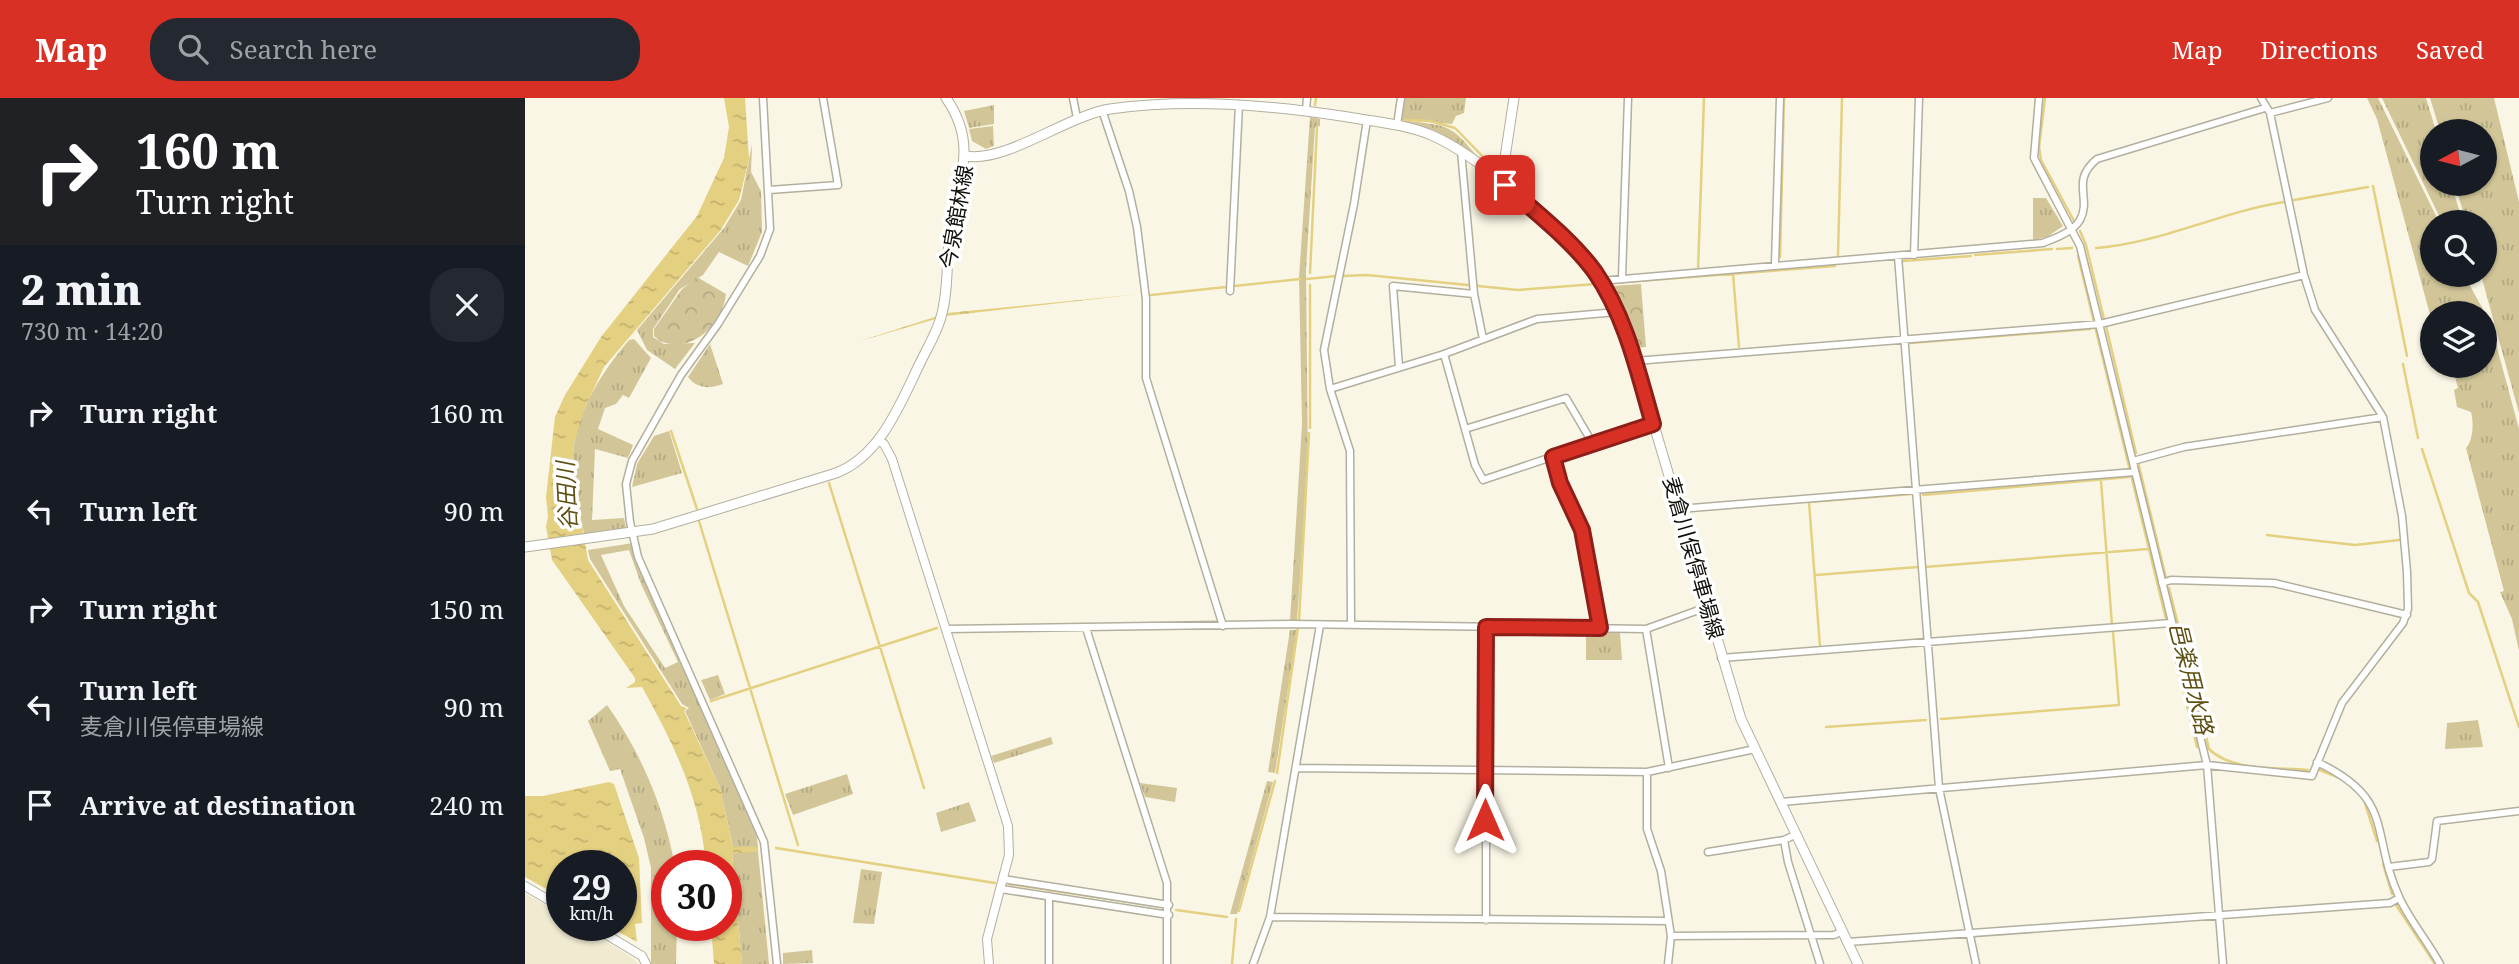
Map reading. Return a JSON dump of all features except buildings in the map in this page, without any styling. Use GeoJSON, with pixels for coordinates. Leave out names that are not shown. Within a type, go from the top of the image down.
{"type":"FeatureCollection","features":[{"type":"Feature","properties":{"kind":"main road"},"geometry":{"type":"LineString","coordinates":[[946,98],[962,126],[966,156]]}},
{"type":"Feature","properties":{"kind":"main road"},"geometry":{"type":"LineString","coordinates":[[1497,177],[1504,164],[1514,98]]}},
{"type":"Feature","properties":{"kind":"main road","name":"今泉館林線"},"geometry":{"type":"LineString","coordinates":[[525,547],[631,534],[836,474],[853,465],[878,440],[905,393],[942,313],[949,242],[966,156],[990,156],[1102,110],[1172,101],[1239,102],[1397,125],[1431,135],[1461,151],[1497,177]]}},
{"type":"Feature","properties":{"kind":"main road","name":"麦倉川俣停車場線"},"geometry":{"type":"LineString","coordinates":[[1497,177],[1573,247],[1600,281],[1617,313],[1635,361],[1741,719],[1858,964]]}},
{"type":"Feature","properties":{"kind":"street"},"geometry":{"type":"LineString","coordinates":[[763,98],[770,229],[760,256],[719,324],[681,375],[632,461],[626,484],[631,534],[643,570],[764,842],[777,964]]}},
{"type":"Feature","properties":{"kind":"street"},"geometry":{"type":"LineString","coordinates":[[769,190],[838,185],[823,98]]}},
{"type":"Feature","properties":{"kind":"street"},"geometry":{"type":"LineString","coordinates":[[1073,98],[1077,118]]}},
{"type":"Feature","properties":{"kind":"street"},"geometry":{"type":"LineString","coordinates":[[1307,98],[1307,111]]}},
{"type":"Feature","properties":{"kind":"street"},"geometry":{"type":"LineString","coordinates":[[1397,125],[1401,98]]}},
{"type":"Feature","properties":{"kind":"street"},"geometry":{"type":"LineString","coordinates":[[1622,277],[1628,98]]}},
{"type":"Feature","properties":{"kind":"street"},"geometry":{"type":"LineString","coordinates":[[1775,264],[1780,98]]}},
{"type":"Feature","properties":{"kind":"street"},"geometry":{"type":"LineString","coordinates":[[1914,255],[1919,98]]}},
{"type":"Feature","properties":{"kind":"street"},"geometry":{"type":"LineString","coordinates":[[2039,98],[2034,158],[2080,246],[2207,765],[2223,964]]}},
{"type":"Feature","properties":{"kind":"street"},"geometry":{"type":"LineString","coordinates":[[1781,802],[2207,765],[2312,776],[2342,703],[2407,615],[2408,592],[2402,516],[2383,417],[2315,310],[2304,275],[2267,110],[2261,98]]}},
{"type":"Feature","properties":{"kind":"street"},"geometry":{"type":"LineString","coordinates":[[1600,281],[1622,277],[2043,243],[2072,229],[2082,214],[2084,173],[2097,159],[2267,110],[2328,98]]}},
{"type":"Feature","properties":{"kind":"street"},"geometry":{"type":"LineString","coordinates":[[1230,291],[1239,102]]}},
{"type":"Feature","properties":{"kind":"street"},"geometry":{"type":"LineString","coordinates":[[1102,110],[1129,191],[1136,227],[1146,299],[1146,378],[1223,626]]}},
{"type":"Feature","properties":{"kind":"street"},"geometry":{"type":"LineString","coordinates":[[1351,624],[1350,451],[1329,389],[1324,360],[1325,340],[1354,204],[1367,120]]}},
{"type":"Feature","properties":{"kind":"street"},"geometry":{"type":"LineString","coordinates":[[1461,151],[1474,294],[1483,339]]}},
{"type":"Feature","properties":{"kind":"street"},"geometry":{"type":"LineString","coordinates":[[1898,256],[1940,788],[1976,964]]}},
{"type":"Feature","properties":{"kind":"street"},"geometry":{"type":"LineString","coordinates":[[1635,361],[2100,324],[2304,275]]}},
{"type":"Feature","properties":{"kind":"street"},"geometry":{"type":"LineString","coordinates":[[1399,368],[1393,286],[1474,294]]}},
{"type":"Feature","properties":{"kind":"street"},"geometry":{"type":"LineString","coordinates":[[1329,389],[1444,354],[1537,319],[1617,313]]}},
{"type":"Feature","properties":{"kind":"street"},"geometry":{"type":"LineString","coordinates":[[1444,354],[1475,465],[1483,480],[1653,424]]}},
{"type":"Feature","properties":{"kind":"street"},"geometry":{"type":"LineString","coordinates":[[1465,429],[1566,398],[1593,444]]}},
{"type":"Feature","properties":{"kind":"street"},"geometry":{"type":"LineString","coordinates":[[2133,461],[2184,447],[2383,417]]}},
{"type":"Feature","properties":{"kind":"street"},"geometry":{"type":"LineString","coordinates":[[878,440],[890,453],[1008,826],[1009,855],[987,939],[989,964]]}},
{"type":"Feature","properties":{"kind":"street"},"geometry":{"type":"LineString","coordinates":[[1553,457],[1560,483],[1582,530],[1600,628]]}},
{"type":"Feature","properties":{"kind":"street"},"geometry":{"type":"LineString","coordinates":[[1679,509],[2135,472]]}},
{"type":"Feature","properties":{"kind":"street"},"geometry":{"type":"LineString","coordinates":[[2162,583],[2171,580],[2274,583],[2407,615]]}},
{"type":"Feature","properties":{"kind":"street"},"geometry":{"type":"LineString","coordinates":[[946,629],[1351,624],[1646,629],[1707,607]]}},
{"type":"Feature","properties":{"kind":"street"},"geometry":{"type":"LineString","coordinates":[[1721,658],[2171,623]]}},
{"type":"Feature","properties":{"kind":"street"},"geometry":{"type":"LineString","coordinates":[[1253,964],[1270,917],[1320,625]]}},
{"type":"Feature","properties":{"kind":"street"},"geometry":{"type":"LineString","coordinates":[[1486,627],[1486,920]]}},
{"type":"Feature","properties":{"kind":"street"},"geometry":{"type":"LineString","coordinates":[[1086,628],[1167,883],[1167,964]]}},
{"type":"Feature","properties":{"kind":"street"},"geometry":{"type":"LineString","coordinates":[[1646,629],[1669,768]]}},
{"type":"Feature","properties":{"kind":"street"},"geometry":{"type":"LineString","coordinates":[[1296,768],[1647,772],[1755,748]]}},
{"type":"Feature","properties":{"kind":"street"},"geometry":{"type":"LineString","coordinates":[[2317,762],[2345,775],[2369,800],[2399,898],[2440,964]]}},
{"type":"Feature","properties":{"kind":"street"},"geometry":{"type":"LineString","coordinates":[[1647,772],[1647,829],[1661,871],[1671,936],[1668,964]]}},
{"type":"Feature","properties":{"kind":"street"},"geometry":{"type":"LineString","coordinates":[[2389,867],[2429,862],[2432,859],[2437,821],[2519,811]]}},
{"type":"Feature","properties":{"kind":"street"},"geometry":{"type":"LineString","coordinates":[[1708,852],[1784,840],[1797,834]]}},
{"type":"Feature","properties":{"kind":"street"},"geometry":{"type":"LineString","coordinates":[[1784,840],[1788,862],[1820,964]]}},
{"type":"Feature","properties":{"kind":"street"},"geometry":{"type":"LineString","coordinates":[[1003,879],[1169,905]]}},
{"type":"Feature","properties":{"kind":"street"},"geometry":{"type":"LineString","coordinates":[[525,886],[546,898]]}},
{"type":"Feature","properties":{"kind":"street"},"geometry":{"type":"LineString","coordinates":[[1001,889],[1168,915]]}},
{"type":"Feature","properties":{"kind":"street"},"geometry":{"type":"LineString","coordinates":[[1049,896],[1049,964]]}},
{"type":"Feature","properties":{"kind":"street"},"geometry":{"type":"LineString","coordinates":[[1848,942],[2390,903],[2399,898]]}},
{"type":"Feature","properties":{"kind":"street"},"geometry":{"type":"LineString","coordinates":[[1270,917],[1668,921]]}},
{"type":"Feature","properties":{"kind":"street"},"geometry":{"type":"LineString","coordinates":[[1671,936],[1834,935],[1843,931]]}},
{"type":"Feature","properties":{"kind":"street"},"geometry":{"type":"LineString","coordinates":[[617,941],[642,956],[646,964]]}},
{"type":"Feature","properties":{"kind":"shaded area"},"geometry":{"type":"Polygon","coordinates":[[[525,893],[546,905],[546,941],[605,941],[638,964],[525,964],[525,893]]]}},
{"type":"Feature","properties":{"kind":"green space"},"geometry":{"type":"Polygon","coordinates":[[[1404,98],[1466,98],[1464,113],[1456,116],[1452,124],[1404,120],[1445,127],[1459,136],[1476,155],[1435,131],[1402,120],[1404,98]]]}},
{"type":"Feature","properties":{"kind":"green space"},"geometry":{"type":"Polygon","coordinates":[[[2367,98],[2378,98],[2420,183],[2420,196],[2426,196],[2433,210],[2420,210],[2420,278],[2377,119],[2367,98]]]}},
{"type":"Feature","properties":{"kind":"green space"},"geometry":{"type":"Polygon","coordinates":[[[2382,98],[2426,98],[2432,119],[2420,119],[2420,177],[2382,98]]]}},
{"type":"Feature","properties":{"kind":"green space"},"geometry":{"type":"Polygon","coordinates":[[[2430,98],[2494,98],[2519,202],[2519,413],[2497,333],[2497,301],[2488,301],[2484,287],[2497,287],[2497,210],[2463,210],[2458,196],[2497,196],[2497,119],[2436,119],[2430,98]]]}},
{"type":"Feature","properties":{"kind":"green space"},"geometry":{"type":"Polygon","coordinates":[[[994,105],[994,124],[969,128],[964,111],[994,105]]]}},
{"type":"Feature","properties":{"kind":"green space"},"geometry":{"type":"Polygon","coordinates":[[[1310,117],[1320,119],[1320,126],[1315,127],[1306,270],[1308,463],[1297,621],[1290,621],[1302,424],[1299,277],[1310,117]]]}},
{"type":"Feature","properties":{"kind":"green space"},"geometry":{"type":"Polygon","coordinates":[[[993,126],[994,146],[986,149],[972,141],[969,129],[993,126]]]}},
{"type":"Feature","properties":{"kind":"green space"},"geometry":{"type":"Polygon","coordinates":[[[752,144],[751,172],[761,191],[762,232],[748,266],[719,252],[703,275],[680,289],[653,329],[653,337],[664,344],[695,343],[675,369],[647,350],[637,330],[724,228],[741,200],[752,144]]]}},
{"type":"Feature","properties":{"kind":"green space"},"geometry":{"type":"Polygon","coordinates":[[[2429,196],[2455,196],[2459,210],[2436,210],[2429,196]]]}},
{"type":"Feature","properties":{"kind":"green space"},"geometry":{"type":"Polygon","coordinates":[[[2033,198],[2046,198],[2063,226],[2047,237],[2033,240],[2033,198]]]}},
{"type":"Feature","properties":{"kind":"green space"},"geometry":{"type":"Polygon","coordinates":[[[697,277],[726,294],[719,316],[712,326],[694,340],[683,344],[660,341],[654,336],[654,329],[682,289],[697,277]]]}},
{"type":"Feature","properties":{"kind":"green space"},"geometry":{"type":"Polygon","coordinates":[[[1641,284],[1646,347],[1637,348],[1612,286],[1641,284]]]}},
{"type":"Feature","properties":{"kind":"green space"},"geometry":{"type":"Polygon","coordinates":[[[2423,287],[2471,287],[2478,301],[2426,301],[2423,287]]]}},
{"type":"Feature","properties":{"kind":"green space"},"geometry":{"type":"Polygon","coordinates":[[[634,339],[651,358],[629,398],[623,395],[616,404],[605,408],[598,429],[633,445],[628,458],[595,449],[592,520],[624,518],[626,528],[584,534],[574,476],[573,450],[576,433],[598,383],[629,340],[634,339]]]}},
{"type":"Feature","properties":{"kind":"green space"},"geometry":{"type":"Polygon","coordinates":[[[710,344],[723,384],[704,387],[695,384],[688,377],[710,344]]]}},
{"type":"Feature","properties":{"kind":"green space"},"geometry":{"type":"Polygon","coordinates":[[[2497,348],[2519,429],[2519,651],[2512,619],[2500,592],[2504,591],[2466,448],[2472,431],[2471,412],[2457,407],[2454,390],[2458,388],[2455,378],[2497,378],[2497,348]]]}},
{"type":"Feature","properties":{"kind":"green space"},"geometry":{"type":"Polygon","coordinates":[[[669,431],[682,473],[632,487],[637,464],[654,436],[669,431]]]}},
{"type":"Feature","properties":{"kind":"green space"},"geometry":{"type":"Polygon","coordinates":[[[633,543],[755,822],[758,847],[733,847],[720,788],[685,711],[689,708],[682,704],[590,559],[588,550],[633,543]],[[629,550],[601,555],[624,606],[665,668],[678,662],[641,584],[629,550]]]}},
{"type":"Feature","properties":{"kind":"green space"},"geometry":{"type":"Polygon","coordinates":[[[1290,630],[1297,630],[1275,773],[1268,772],[1290,630]]]}},
{"type":"Feature","properties":{"kind":"green space"},"geometry":{"type":"Polygon","coordinates":[[[1586,631],[1620,633],[1622,660],[1586,660],[1586,631]]]}},
{"type":"Feature","properties":{"kind":"green space"},"geometry":{"type":"Polygon","coordinates":[[[718,675],[725,694],[710,700],[701,680],[718,675]]]}},
{"type":"Feature","properties":{"kind":"green space"},"geometry":{"type":"Polygon","coordinates":[[[607,705],[631,743],[650,782],[671,850],[651,850],[651,868],[644,838],[620,769],[610,771],[588,721],[607,705]]]}},
{"type":"Feature","properties":{"kind":"green space"},"geometry":{"type":"Polygon","coordinates":[[[2478,720],[2483,747],[2445,749],[2447,723],[2478,720]]]}},
{"type":"Feature","properties":{"kind":"green space"},"geometry":{"type":"Polygon","coordinates":[[[1051,737],[1053,744],[994,763],[991,756],[1051,737]]]}},
{"type":"Feature","properties":{"kind":"green space"},"geometry":{"type":"Polygon","coordinates":[[[847,774],[853,794],[793,815],[785,794],[847,774]]]}},
{"type":"Feature","properties":{"kind":"green space"},"geometry":{"type":"Polygon","coordinates":[[[1267,781],[1273,782],[1237,914],[1230,914],[1267,781]]]}},
{"type":"Feature","properties":{"kind":"green space"},"geometry":{"type":"Polygon","coordinates":[[[1140,783],[1177,788],[1175,802],[1145,797],[1140,783]]]}},
{"type":"Feature","properties":{"kind":"green space"},"geometry":{"type":"Polygon","coordinates":[[[969,802],[976,821],[941,832],[936,813],[969,802]]]}},
{"type":"Feature","properties":{"kind":"green space"},"geometry":{"type":"Polygon","coordinates":[[[758,851],[769,964],[742,964],[742,852],[758,851]]]}},
{"type":"Feature","properties":{"kind":"green space"},"geometry":{"type":"Polygon","coordinates":[[[861,869],[882,872],[874,924],[853,923],[861,869]]]}},
{"type":"Feature","properties":{"kind":"green space"},"geometry":{"type":"Polygon","coordinates":[[[651,941],[677,941],[676,964],[651,964],[651,941]]]}},
{"type":"Feature","properties":{"kind":"green space"},"geometry":{"type":"Polygon","coordinates":[[[812,950],[813,963],[783,964],[783,953],[812,950]]]}},
{"type":"Feature","properties":{"kind":"water","name":"谷田川"},"geometry":{"type":"Polygon","coordinates":[[[724,98],[745,98],[749,159],[739,200],[720,231],[604,367],[584,410],[574,443],[572,467],[588,560],[681,706],[687,708],[684,711],[720,788],[733,847],[758,847],[758,851],[742,853],[742,850],[704,850],[692,795],[665,730],[642,687],[626,688],[635,682],[635,678],[552,560],[546,527],[546,497],[555,417],[565,395],[601,337],[697,216],[724,158],[729,127],[724,98]]]}},
{"type":"Feature","properties":{"kind":"water"},"geometry":{"type":"Polygon","coordinates":[[[1140,294],[946,316],[857,342],[947,313],[1140,294]]]}},
{"type":"Feature","properties":{"kind":"water"},"geometry":{"type":"Polygon","coordinates":[[[609,782],[614,784],[636,850],[546,850],[546,889],[525,877],[525,796],[543,796],[609,782]]]}},
{"type":"Feature","properties":{"kind":"water"},"geometry":{"type":"Polygon","coordinates":[[[637,852],[639,858],[642,923],[637,924],[637,852]]]}},
{"type":"Feature","properties":{"kind":"water"},"geometry":{"type":"Polygon","coordinates":[[[712,941],[740,941],[742,964],[714,964],[712,941]]]}},
{"type":"Feature","properties":{"kind":"waterway"},"geometry":{"type":"LineString","coordinates":[[1315,105],[1316,98]]}},
{"type":"Feature","properties":{"kind":"waterway"},"geometry":{"type":"LineString","coordinates":[[1698,270],[1704,98]]}},
{"type":"Feature","properties":{"kind":"waterway"},"geometry":{"type":"LineString","coordinates":[[1780,257],[1784,98]]}},
{"type":"Feature","properties":{"kind":"waterway"},"geometry":{"type":"LineString","coordinates":[[1838,255],[1842,98]]}},
{"type":"Feature","properties":{"kind":"waterway","name":"邑楽用水路"},"geometry":{"type":"LineString","coordinates":[[2045,98],[2039,147],[2041,160],[2074,221]]}},
{"type":"Feature","properties":{"kind":"waterway"},"geometry":{"type":"LineString","coordinates":[[1405,120],[1430,121],[1455,128],[1492,166]]}},
{"type":"Feature","properties":{"kind":"waterway"},"geometry":{"type":"LineString","coordinates":[[1310,273],[1317,127]]}},
{"type":"Feature","properties":{"kind":"waterway"},"geometry":{"type":"LineString","coordinates":[[2373,186],[2407,356]]}},
{"type":"Feature","properties":{"kind":"waterway"},"geometry":{"type":"LineString","coordinates":[[2294,200],[2368,187]]}},
{"type":"Feature","properties":{"kind":"waterway"},"geometry":{"type":"LineString","coordinates":[[2096,248],[2144,240],[2284,202]]}},
{"type":"Feature","properties":{"kind":"waterway","name":"邑楽用水路"},"geometry":{"type":"LineString","coordinates":[[2080,231],[2086,245],[2104,319]]}},
{"type":"Feature","properties":{"kind":"waterway"},"geometry":{"type":"LineString","coordinates":[[2057,249],[2072,248]]}},
{"type":"Feature","properties":{"kind":"waterway"},"geometry":{"type":"LineString","coordinates":[[1975,255],[2052,249]]}},
{"type":"Feature","properties":{"kind":"waterway"},"geometry":{"type":"LineString","coordinates":[[1903,261],[1971,256]]}},
{"type":"Feature","properties":{"kind":"waterway"},"geometry":{"type":"LineString","coordinates":[[2078,256],[2197,747]]}},
{"type":"Feature","properties":{"kind":"waterway"},"geometry":{"type":"LineString","coordinates":[[1612,283],[1835,266]]}},
{"type":"Feature","properties":{"kind":"waterway"},"geometry":{"type":"LineString","coordinates":[[1733,274],[1739,347]]}},
{"type":"Feature","properties":{"kind":"waterway"},"geometry":{"type":"LineString","coordinates":[[1342,276],[1367,275],[1518,290],[1595,284]]}},
{"type":"Feature","properties":{"kind":"waterway"},"geometry":{"type":"LineString","coordinates":[[1307,279],[1336,276]]}},
{"type":"Feature","properties":{"kind":"waterway"},"geometry":{"type":"LineString","coordinates":[[1151,295],[1300,279]]}},
{"type":"Feature","properties":{"kind":"waterway"},"geometry":{"type":"LineString","coordinates":[[1310,285],[1310,428]]}},
{"type":"Feature","properties":{"kind":"waterway","name":"邑楽用水路"},"geometry":{"type":"LineString","coordinates":[[2106,326],[2136,453]]}},
{"type":"Feature","properties":{"kind":"waterway"},"geometry":{"type":"LineString","coordinates":[[1910,343],[2090,329]]}},
{"type":"Feature","properties":{"kind":"waterway"},"geometry":{"type":"LineString","coordinates":[[2403,364],[2418,438]]}},
{"type":"Feature","properties":{"kind":"waterway"},"geometry":{"type":"LineString","coordinates":[[671,431],[697,509]]}},
{"type":"Feature","properties":{"kind":"waterway"},"geometry":{"type":"LineString","coordinates":[[1299,621],[1309,433]]}},
{"type":"Feature","properties":{"kind":"waterway"},"geometry":{"type":"LineString","coordinates":[[2422,449],[2469,593],[2478,602],[2519,727]]}},
{"type":"Feature","properties":{"kind":"waterway","name":"邑楽用水路"},"geometry":{"type":"LineString","coordinates":[[2138,462],[2166,578]]}},
{"type":"Feature","properties":{"kind":"waterway"},"geometry":{"type":"LineString","coordinates":[[1923,495],[2129,477]]}},
{"type":"Feature","properties":{"kind":"waterway"},"geometry":{"type":"LineString","coordinates":[[2101,481],[2112,625]]}},
{"type":"Feature","properties":{"kind":"waterway"},"geometry":{"type":"LineString","coordinates":[[829,483],[924,788]]}},
{"type":"Feature","properties":{"kind":"waterway"},"geometry":{"type":"LineString","coordinates":[[1820,647],[1809,502],[1912,494]]}},
{"type":"Feature","properties":{"kind":"waterway"},"geometry":{"type":"LineString","coordinates":[[699,521],[798,845]]}},
{"type":"Feature","properties":{"kind":"waterway"},"geometry":{"type":"LineString","coordinates":[[2267,535],[2355,545],[2399,540]]}},
{"type":"Feature","properties":{"kind":"waterway"},"geometry":{"type":"LineString","coordinates":[[1925,567],[2148,549]]}},
{"type":"Feature","properties":{"kind":"waterway"},"geometry":{"type":"LineString","coordinates":[[1816,575],[1918,567]]}},
{"type":"Feature","properties":{"kind":"waterway","name":"邑楽用水路"},"geometry":{"type":"LineString","coordinates":[[2169,588],[2209,749],[2230,762],[2243,765],[2308,770]]}},
{"type":"Feature","properties":{"kind":"waterway"},"geometry":{"type":"LineString","coordinates":[[1277,773],[1298,627]]}},
{"type":"Feature","properties":{"kind":"waterway"},"geometry":{"type":"LineString","coordinates":[[711,701],[937,628]]}},
{"type":"Feature","properties":{"kind":"waterway"},"geometry":{"type":"LineString","coordinates":[[1941,719],[2119,705],[2113,632]]}},
{"type":"Feature","properties":{"kind":"waterway"},"geometry":{"type":"LineString","coordinates":[[1826,727],[1926,720]]}},
{"type":"Feature","properties":{"kind":"waterway","name":"邑楽用水路"},"geometry":{"type":"LineString","coordinates":[[2320,770],[2342,779]]}},
{"type":"Feature","properties":{"kind":"waterway"},"geometry":{"type":"LineString","coordinates":[[1239,911],[1275,781]]}},
{"type":"Feature","properties":{"kind":"waterway","name":"邑楽用水路"},"geometry":{"type":"LineString","coordinates":[[2364,800],[2377,841]]}},
{"type":"Feature","properties":{"kind":"waterway"},"geometry":{"type":"LineString","coordinates":[[776,848],[995,883]]}},
{"type":"Feature","properties":{"kind":"waterway","name":"邑楽用水路"},"geometry":{"type":"LineString","coordinates":[[2383,864],[2392,894]]}},
{"type":"Feature","properties":{"kind":"waterway"},"geometry":{"type":"LineString","coordinates":[[1009,884],[1162,907]]}},
{"type":"Feature","properties":{"kind":"waterway","name":"邑楽用水路"},"geometry":{"type":"LineString","coordinates":[[2396,905],[2435,964]]}},
{"type":"Feature","properties":{"kind":"waterway"},"geometry":{"type":"LineString","coordinates":[[1176,910],[1227,917]]}},
{"type":"Feature","properties":{"kind":"waterway"},"geometry":{"type":"LineString","coordinates":[[1232,964],[1236,919]]}},
{"type":"Feature","properties":{"kind":"route"},"geometry":{"type":"LineString","coordinates":[[1485,820],[1486,627],[1600,628],[1582,530],[1560,483],[1553,457],[1653,424],[1635,361],[1608,293],[1584,258],[1505,185]]}}]}
